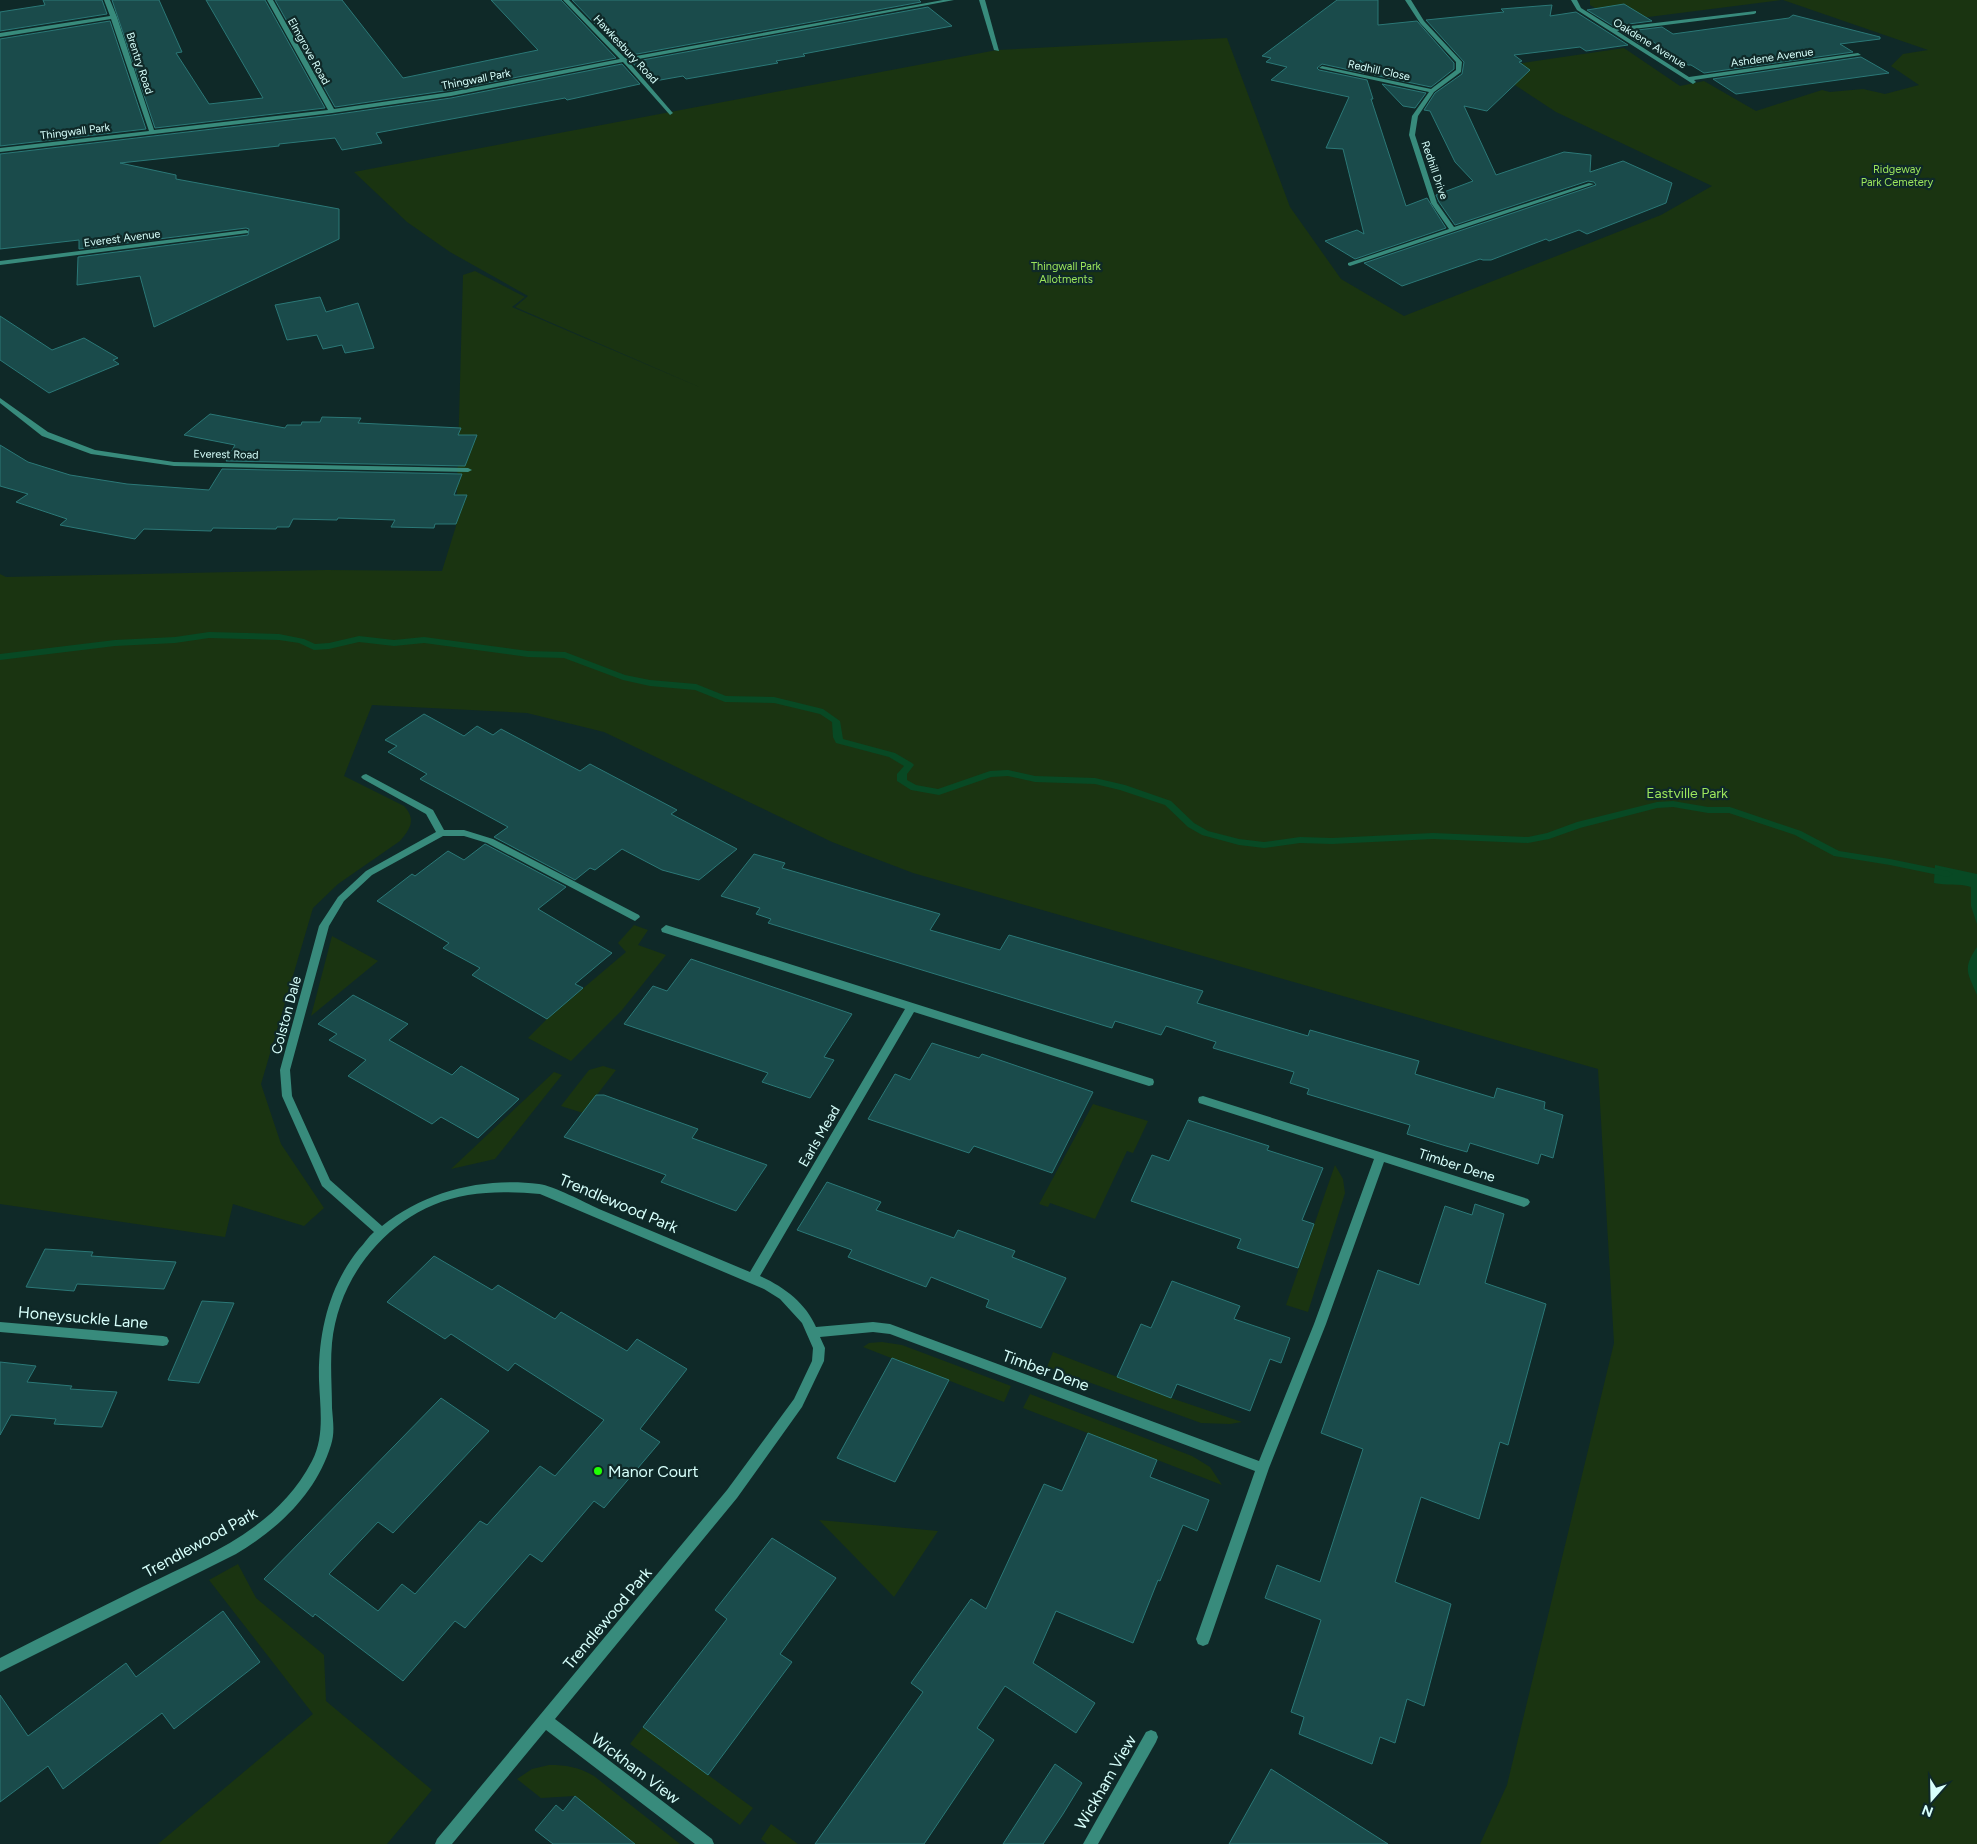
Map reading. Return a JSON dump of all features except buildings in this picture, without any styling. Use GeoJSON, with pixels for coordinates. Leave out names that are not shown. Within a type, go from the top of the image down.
{"type":"FeatureCollection","features":[{"type":"Feature","properties":{"kind":"street","name":"Brentry Road"},"geometry":{"type":"LineString","coordinates":[[107,0],[152,132]]}},
{"type":"Feature","properties":{"kind":"street","name":"Elmgrove Road"},"geometry":{"type":"LineString","coordinates":[[270,0],[332,111]]}},
{"type":"Feature","properties":{"kind":"street","name":"Hawkesbury Road"},"geometry":{"type":"LineString","coordinates":[[566,0],[624,60],[670,113]]}},
{"type":"Feature","properties":{"kind":"street","name":"Thingwall Park"},"geometry":{"type":"LineString","coordinates":[[0,150],[332,111],[451,94],[951,0]]}},
{"type":"Feature","properties":{"kind":"street"},"geometry":{"type":"LineString","coordinates":[[982,0],[997,50]]}},
{"type":"Feature","properties":{"kind":"street","name":"Redhill Drive"},"geometry":{"type":"LineString","coordinates":[[1408,0],[1422,22],[1459,62],[1459,71],[1432,91],[1415,116],[1412,135],[1434,203],[1452,229]]}},
{"type":"Feature","properties":{"kind":"street","name":"Oakdene Avenue"},"geometry":{"type":"LineString","coordinates":[[1574,0],[1579,9],[1691,81]]}},
{"type":"Feature","properties":{"kind":"street"},"geometry":{"type":"LineString","coordinates":[[1611,30],[1754,12]]}},
{"type":"Feature","properties":{"kind":"street"},"geometry":{"type":"LineString","coordinates":[[0,35],[114,17]]}},
{"type":"Feature","properties":{"kind":"street","name":"Ashdene Avenue"},"geometry":{"type":"LineString","coordinates":[[1691,81],[1858,55]]}},
{"type":"Feature","properties":{"kind":"street","name":"Redhill Close"},"geometry":{"type":"LineString","coordinates":[[1322,68],[1432,91]]}},
{"type":"Feature","properties":{"kind":"street"},"geometry":{"type":"LineString","coordinates":[[1350,264],[1591,184]]}},
{"type":"Feature","properties":{"kind":"street","name":"Everest Avenue"},"geometry":{"type":"LineString","coordinates":[[0,263],[246,232]]}},
{"type":"Feature","properties":{"kind":"street","name":"Everest Road"},"geometry":{"type":"LineString","coordinates":[[0,400],[45,434],[94,452],[174,464],[468,470]]}},
{"type":"Feature","properties":{"kind":"street"},"geometry":{"type":"LineString","coordinates":[[366,776],[430,812],[441,833],[464,833],[490,841],[635,917]]}},
{"type":"Feature","properties":{"kind":"street","name":"Colston Dale"},"geometry":{"type":"LineString","coordinates":[[380,1231],[326,1183],[287,1096],[285,1070],[324,926],[341,898],[369,874],[441,833]]}},
{"type":"Feature","properties":{"kind":"street"},"geometry":{"type":"LineString","coordinates":[[666,929],[1149,1082]]}},
{"type":"Feature","properties":{"kind":"street","name":"Earls Mead"},"geometry":{"type":"LineString","coordinates":[[752,1279],[912,1008]]}},
{"type":"Feature","properties":{"kind":"street","name":"Timber Dene"},"geometry":{"type":"LineString","coordinates":[[1204,1100],[1524,1202]]}},
{"type":"Feature","properties":{"kind":"street"},"geometry":{"type":"LineString","coordinates":[[1202,1639],[1263,1468],[1320,1324],[1381,1156]]}},
{"type":"Feature","properties":{"kind":"street","name":"Trendlewood Park"},"geometry":{"type":"LineString","coordinates":[[0,1665],[223,1553],[266,1526],[288,1507],[315,1466],[327,1434],[325,1350],[331,1312],[341,1288],[352,1266],[380,1231],[414,1209],[456,1193],[482,1188],[534,1188],[548,1191],[768,1285],[784,1295],[807,1320],[819,1348],[818,1361],[798,1403],[732,1494],[442,1844]]}},
{"type":"Feature","properties":{"kind":"street","name":"Timber Dene"},"geometry":{"type":"LineString","coordinates":[[813,1332],[873,1326],[890,1329],[1263,1468]]}},
{"type":"Feature","properties":{"kind":"street","name":"Honeysuckle Lane"},"geometry":{"type":"LineString","coordinates":[[0,1327],[163,1340]]}},
{"type":"Feature","properties":{"kind":"street","name":"Wickham View"},"geometry":{"type":"LineString","coordinates":[[545,1720],[707,1844]]}},
{"type":"Feature","properties":{"kind":"street","name":"Wickham View"},"geometry":{"type":"LineString","coordinates":[[1090,1844],[1151,1737]]}},
{"type":"Feature","properties":{"kind":"green space"},"geometry":{"type":"Polygon","coordinates":[[[1590,0],[1781,0],[1617,21],[1590,5],[1590,0]]]}},
{"type":"Feature","properties":{"kind":"green space","name":"Eastville Park"},"geometry":{"type":"Polygon","coordinates":[[[1783,0],[1977,0],[1977,1844],[1480,1844],[1507,1785],[1614,1343],[1598,1069],[913,873],[832,842],[604,732],[527,713],[372,705],[344,776],[404,806],[410,815],[411,824],[400,841],[338,884],[313,908],[261,1084],[281,1144],[324,1208],[304,1226],[233,1204],[225,1237],[0,1204],[0,574],[6,577],[327,570],[442,571],[456,526],[463,275],[475,271],[525,297],[512,307],[704,389],[515,307],[528,296],[450,252],[407,222],[354,172],[997,50],[1227,38],[1290,207],[1341,279],[1404,316],[1661,215],[1712,186],[1556,112],[1489,68],[1624,48],[1680,86],[1704,81],[1756,111],[1822,90],[1830,92],[1863,89],[1885,94],[1919,85],[1891,66],[1903,54],[1928,50],[1783,0]]]}},
{"type":"Feature","properties":{"kind":"green space"},"geometry":{"type":"Polygon","coordinates":[[[634,925],[648,930],[638,945],[666,955],[622,1010],[571,1061],[528,1038],[547,1019],[626,952],[618,943],[634,925]]]}},
{"type":"Feature","properties":{"kind":"green space"},"geometry":{"type":"Polygon","coordinates":[[[332,936],[378,961],[311,1016],[332,936]]]}},
{"type":"Feature","properties":{"kind":"green space"},"geometry":{"type":"Polygon","coordinates":[[[603,1066],[616,1070],[583,1113],[561,1106],[589,1070],[603,1066]]]}},
{"type":"Feature","properties":{"kind":"green space"},"geometry":{"type":"Polygon","coordinates":[[[554,1072],[562,1075],[495,1159],[451,1169],[554,1072]]]}},
{"type":"Feature","properties":{"kind":"green space"},"geometry":{"type":"Polygon","coordinates":[[[1093,1104],[1148,1121],[1133,1153],[1127,1151],[1095,1219],[1050,1203],[1048,1207],[1039,1204],[1093,1104]]]}},
{"type":"Feature","properties":{"kind":"green space"},"geometry":{"type":"Polygon","coordinates":[[[1335,1165],[1343,1179],[1345,1193],[1308,1312],[1286,1305],[1335,1165]]]}},
{"type":"Feature","properties":{"kind":"green space"},"geometry":{"type":"Polygon","coordinates":[[[882,1342],[902,1345],[1011,1386],[1004,1402],[863,1347],[869,1343],[882,1342]]]}},
{"type":"Feature","properties":{"kind":"green space"},"geometry":{"type":"Polygon","coordinates":[[[1053,1352],[1171,1398],[1242,1422],[1230,1424],[1201,1423],[1047,1367],[1053,1352]]]}},
{"type":"Feature","properties":{"kind":"green space"},"geometry":{"type":"Polygon","coordinates":[[[1030,1394],[1192,1456],[1210,1467],[1222,1485],[1023,1408],[1030,1394]]]}},
{"type":"Feature","properties":{"kind":"green space"},"geometry":{"type":"Polygon","coordinates":[[[819,1520],[938,1531],[894,1597],[819,1520]]]}},
{"type":"Feature","properties":{"kind":"green space"},"geometry":{"type":"Polygon","coordinates":[[[238,1564],[256,1598],[324,1655],[326,1701],[432,1790],[387,1844],[158,1844],[313,1714],[209,1580],[238,1564]]]}},
{"type":"Feature","properties":{"kind":"green space"},"geometry":{"type":"Polygon","coordinates":[[[643,1727],[753,1808],[740,1825],[630,1744],[643,1727]]]}},
{"type":"Feature","properties":{"kind":"green space"},"geometry":{"type":"Polygon","coordinates":[[[549,1765],[572,1767],[594,1776],[680,1844],[635,1844],[575,1796],[541,1798],[517,1779],[532,1769],[549,1765]]]}},
{"type":"Feature","properties":{"kind":"green space"},"geometry":{"type":"Polygon","coordinates":[[[771,1824],[798,1844],[767,1844],[761,1839],[771,1824]]]}},
{"type":"Feature","properties":{"kind":"shaded area"},"geometry":{"type":"Polygon","coordinates":[[[1935,865],[1977,874],[1977,924],[1971,906],[1971,887],[1934,883],[1935,865]]]}},
{"type":"Feature","properties":{"kind":"shaded area"},"geometry":{"type":"Polygon","coordinates":[[[1977,947],[1977,995],[1969,976],[1968,966],[1972,954],[1977,947]]]}},
{"type":"Feature","properties":{"kind":"waterway"},"geometry":{"type":"LineString","coordinates":[[0,657],[115,643],[175,640],[209,635],[279,637],[301,641],[314,647],[329,646],[359,639],[394,643],[424,640],[528,654],[565,655],[623,677],[650,683],[696,687],[725,699],[774,700],[823,712],[836,721],[839,741],[892,755],[909,765],[902,774],[902,781],[914,788],[939,792],[990,774],[1008,773],[1035,779],[1095,781],[1122,787],[1168,803],[1191,825],[1205,833],[1239,842],[1264,845],[1300,840],[1332,841],[1433,836],[1528,840],[1549,836],[1577,825],[1657,805],[1673,804],[1708,810],[1730,810],[1798,833],[1837,854],[1890,862],[1948,874]]}},
{"type":"Feature","properties":{"kind":"place","name":"Manor Court"},"geometry":{"type":"Point","coordinates":[598,1471]}},
{"type":"Feature","properties":{"kind":"park label","name":"Ridgeway Park Cemetery"},"geometry":{"type":"Point","coordinates":[1897,175]}},
{"type":"Feature","properties":{"kind":"park label","name":"Thingwall Park Allotments"},"geometry":{"type":"Point","coordinates":[1066,272]}}]}
